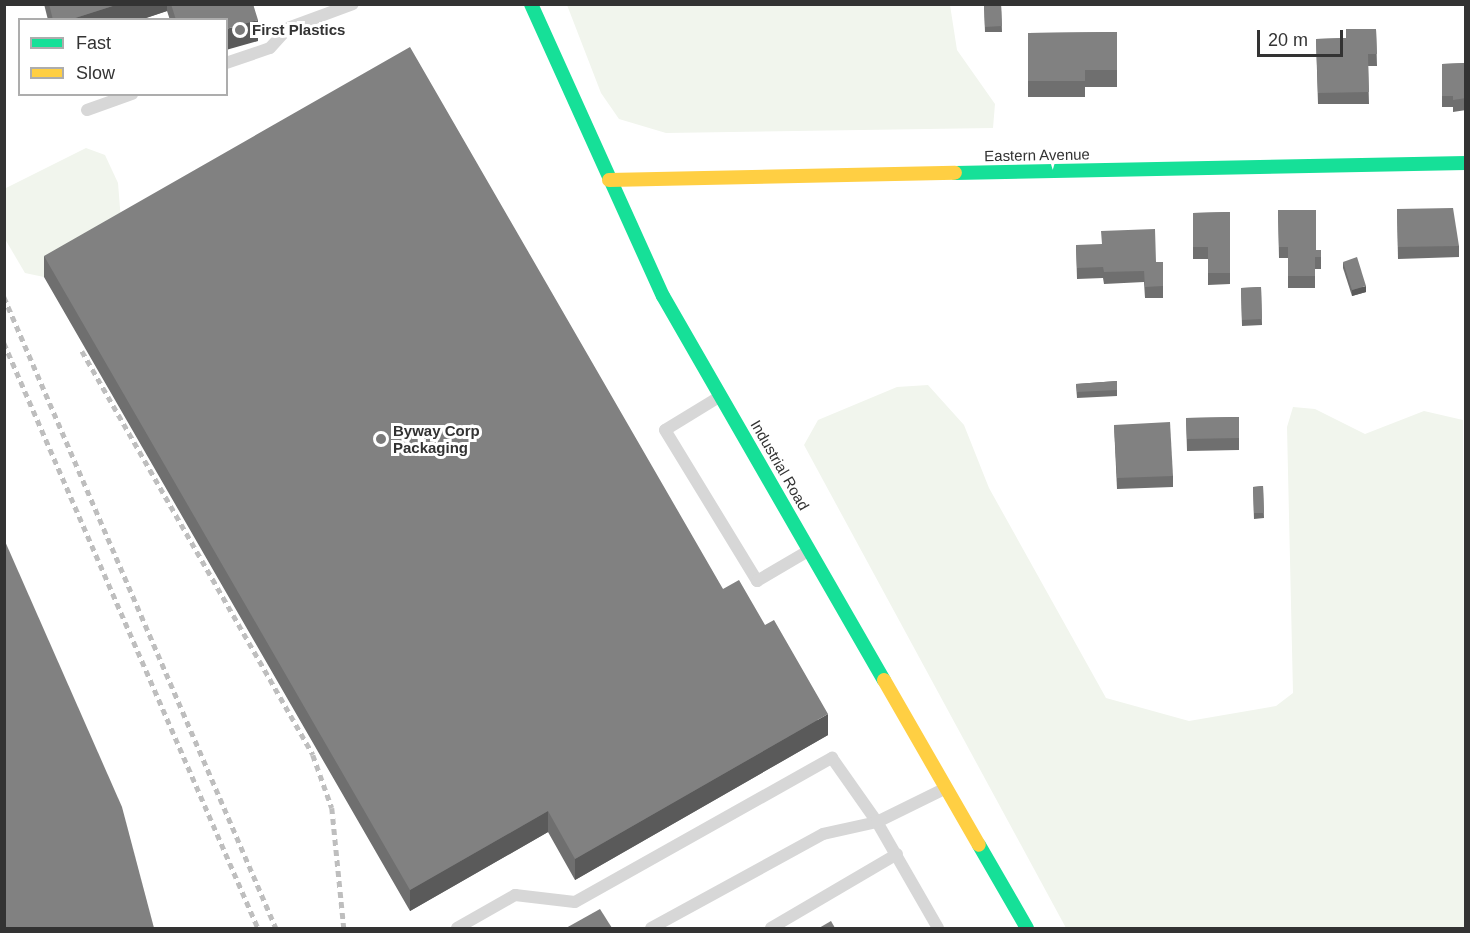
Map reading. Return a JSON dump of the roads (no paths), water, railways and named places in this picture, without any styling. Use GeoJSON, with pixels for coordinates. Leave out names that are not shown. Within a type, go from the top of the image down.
{"type":"FeatureCollection","features":[{"type":"Feature","properties":{"kind":"street","name":"Industrial Road"},"geometry":{"type":"LineString","coordinates":[[531,4],[663,296],[1027,928]]}},
{"type":"Feature","properties":{"kind":"street","name":"Eastern Avenue"},"geometry":{"type":"LineString","coordinates":[[609,180],[1466,163]]}},
{"type":"Feature","properties":{"kind":"lane"},"geometry":{"type":"LineString","coordinates":[[228,62],[270,48],[288,28],[353,4]]}},
{"type":"Feature","properties":{"kind":"lane"},"geometry":{"type":"LineString","coordinates":[[87,110],[126,96]]}},
{"type":"Feature","properties":{"kind":"lane"},"geometry":{"type":"LineString","coordinates":[[721,396],[665,430],[757,581],[809,550]]}},
{"type":"Feature","properties":{"kind":"lane"},"geometry":{"type":"LineString","coordinates":[[457,928],[515,895],[575,902],[832,758],[897,854],[938,928]]}},
{"type":"Feature","properties":{"kind":"lane"},"geometry":{"type":"LineString","coordinates":[[651,928],[823,834],[877,822],[946,788]]}},
{"type":"Feature","properties":{"kind":"lane"},"geometry":{"type":"LineString","coordinates":[[771,928],[897,854]]}},
{"type":"Feature","properties":{"kind":"railway"},"geometry":{"type":"LineString","coordinates":[[4,297],[276,928]]}},
{"type":"Feature","properties":{"kind":"railway"},"geometry":{"type":"LineString","coordinates":[[4,343],[258,928]]}},
{"type":"Feature","properties":{"kind":"railway"},"geometry":{"type":"LineString","coordinates":[[82,351],[313,755],[332,808],[344,928]]}},
{"type":"Feature","properties":{"kind":"place","name":"First Plastics"},"geometry":{"type":"Point","coordinates":[240,30]}},
{"type":"Feature","properties":{"kind":"place","name":"Byway Corp Packaging"},"geometry":{"type":"Point","coordinates":[381,439]}}]}
